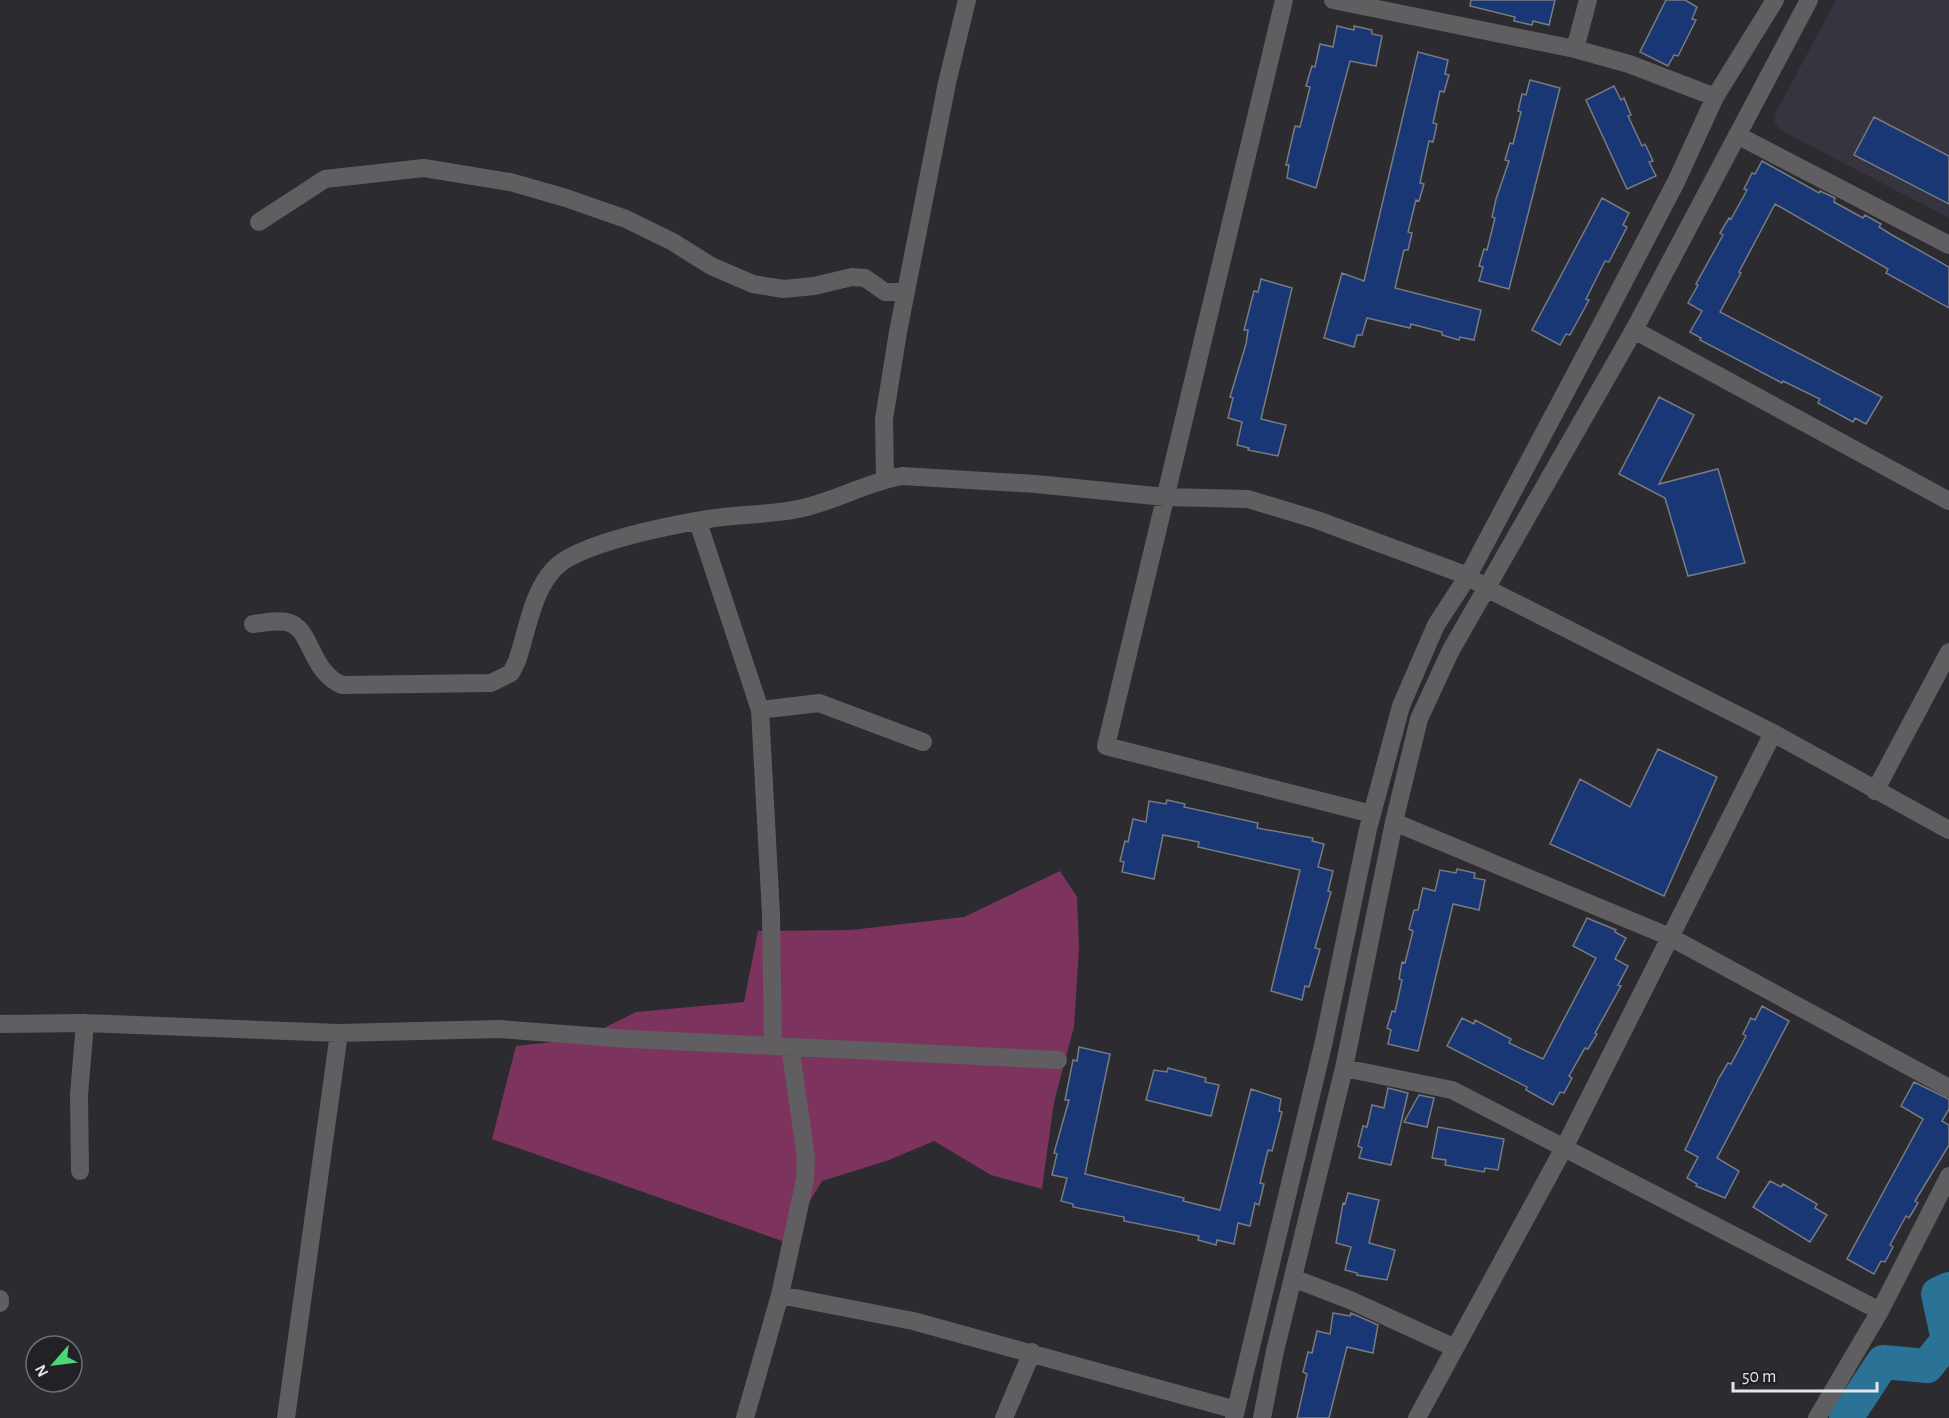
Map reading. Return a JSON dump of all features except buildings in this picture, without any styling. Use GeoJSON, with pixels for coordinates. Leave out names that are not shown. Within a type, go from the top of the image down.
{"type":"FeatureCollection","features":[{"type":"Feature","properties":{"kind":"street"},"geometry":{"type":"LineString","coordinates":[[885,479],[884,419],[947,83],[967,0]]}},
{"type":"Feature","properties":{"kind":"street"},"geometry":{"type":"LineString","coordinates":[[1284,0],[1106,746],[1372,814]]}},
{"type":"Feature","properties":{"kind":"street"},"geometry":{"type":"LineString","coordinates":[[1333,0],[1575,49],[1629,64],[1715,97]]}},
{"type":"Feature","properties":{"kind":"street"},"geometry":{"type":"LineString","coordinates":[[1575,49],[1588,0]]}},
{"type":"Feature","properties":{"kind":"street"},"geometry":{"type":"LineString","coordinates":[[780,1295],[913,1321],[1032,1352],[1235,1414],[1324,1041],[1372,814],[1401,706],[1418,662],[1436,625],[1468,576],[1676,182],[1715,97],[1775,0]]}},
{"type":"Feature","properties":{"kind":"street"},"geometry":{"type":"LineString","coordinates":[[1262,1418],[1275,1351],[1344,1068],[1394,822],[1419,719],[1451,650],[1634,330],[1809,0]]}},
{"type":"Feature","properties":{"kind":"street"},"geometry":{"type":"LineString","coordinates":[[1737,135],[1949,245]]}},
{"type":"Feature","properties":{"kind":"street"},"geometry":{"type":"LineString","coordinates":[[259,222],[325,179],[423,168],[510,182],[626,219],[673,242],[711,266],[753,284],[783,289],[814,286],[852,277],[865,278],[885,292],[906,292]]}},
{"type":"Feature","properties":{"kind":"street"},"geometry":{"type":"LineString","coordinates":[[1634,330],[1949,501]]}},
{"type":"Feature","properties":{"kind":"street"},"geometry":{"type":"LineString","coordinates":[[253,624],[282,621],[293,624],[304,636],[328,679],[342,686],[491,684],[511,673],[518,661],[541,585],[554,568],[569,556],[615,540],[698,522],[802,508],[885,479],[902,476],[1036,484],[1164,497],[1248,499],[1317,520],[1468,576],[1486,588],[1773,733],[1949,830]]}},
{"type":"Feature","properties":{"kind":"street"},"geometry":{"type":"LineString","coordinates":[[698,522],[760,710],[771,914],[782,1047],[806,1156],[805,1180],[780,1295],[746,1418]]}},
{"type":"Feature","properties":{"kind":"street"},"geometry":{"type":"LineString","coordinates":[[1875,791],[1949,652]]}},
{"type":"Feature","properties":{"kind":"street"},"geometry":{"type":"LineString","coordinates":[[760,710],[819,703],[923,741]]}},
{"type":"Feature","properties":{"kind":"street"},"geometry":{"type":"LineString","coordinates":[[1417,1418],[1565,1146],[1773,733]]}},
{"type":"Feature","properties":{"kind":"street"},"geometry":{"type":"LineString","coordinates":[[1394,822],[1670,937],[1949,1088]]}},
{"type":"Feature","properties":{"kind":"street"},"geometry":{"type":"LineString","coordinates":[[0,1024],[85,1023],[339,1033],[499,1029],[782,1047],[1058,1060]]}},
{"type":"Feature","properties":{"kind":"street"},"geometry":{"type":"LineString","coordinates":[[80,1171],[79,1095],[85,1023]]}},
{"type":"Feature","properties":{"kind":"street"},"geometry":{"type":"LineString","coordinates":[[286,1418],[339,1033]]}},
{"type":"Feature","properties":{"kind":"street"},"geometry":{"type":"LineString","coordinates":[[1344,1068],[1452,1090],[1565,1146],[1880,1311]]}},
{"type":"Feature","properties":{"kind":"street"},"geometry":{"type":"LineString","coordinates":[[1817,1418],[1880,1311],[1949,1176]]}},
{"type":"Feature","properties":{"kind":"street"},"geometry":{"type":"LineString","coordinates":[[1293,1278],[1350,1300],[1455,1348]]}},
{"type":"Feature","properties":{"kind":"street"},"geometry":{"type":"LineString","coordinates":[[1252,1343],[1275,1351]]}},
{"type":"Feature","properties":{"kind":"street"},"geometry":{"type":"LineString","coordinates":[[1004,1418],[1032,1352]]}},
{"type":"Feature","properties":{"kind":"shaded area"},"geometry":{"type":"Polygon","coordinates":[[[1836,0],[1949,0],[1949,218],[1780,130],[1774,121],[1776,112],[1836,0]]]}},
{"type":"Feature","properties":{"kind":"shaded area"},"geometry":{"type":"Polygon","coordinates":[[[1060,871],[1077,897],[1079,948],[1074,1027],[1054,1102],[1042,1189],[991,1175],[934,1141],[889,1160],[822,1181],[785,1242],[492,1139],[516,1046],[582,1039],[636,1012],[744,1002],[758,931],[851,930],[964,917],[1060,871]]]}},
{"type":"Feature","properties":{"kind":"waterway"},"geometry":{"type":"LineString","coordinates":[[1846,1418],[1883,1362],[1927,1366],[1948,1340],[1938,1294],[1949,1289]]}}]}
